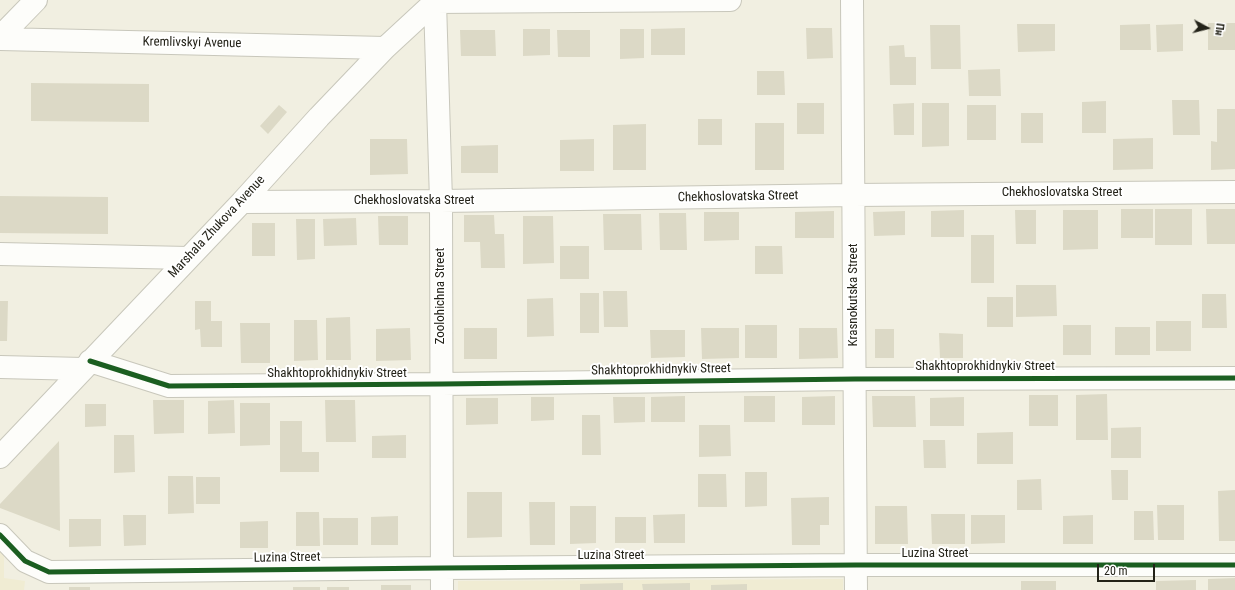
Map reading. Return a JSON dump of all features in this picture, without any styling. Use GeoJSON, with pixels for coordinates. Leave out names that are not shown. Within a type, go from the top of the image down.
{"type":"FeatureCollection","features":[{"type":"Feature","properties":{"kind":"street"},"geometry":{"type":"LineString","coordinates":[[436,1],[730,0]]}},
{"type":"Feature","properties":{"kind":"street","name":"Krasnokutska Street"},"geometry":{"type":"LineString","coordinates":[[852,0],[856,590]]}},
{"type":"Feature","properties":{"kind":"street","name":"Marshala Zhukova Avenue"},"geometry":{"type":"LineString","coordinates":[[0,456],[242,202],[319,117],[385,48],[436,1]]}},
{"type":"Feature","properties":{"kind":"street","name":"Zoolohichna Street"},"geometry":{"type":"LineString","coordinates":[[436,1],[441,201],[442,590]]}},
{"type":"Feature","properties":{"kind":"street"},"geometry":{"type":"LineString","coordinates":[[0,38],[26,5]]}},
{"type":"Feature","properties":{"kind":"street","name":"Kremlivskyi Avenue"},"geometry":{"type":"LineString","coordinates":[[0,38],[385,48]]}},
{"type":"Feature","properties":{"kind":"street","name":"Chekhoslovatska Street"},"geometry":{"type":"LineString","coordinates":[[242,202],[1235,192]]}},
{"type":"Feature","properties":{"kind":"street"},"geometry":{"type":"LineString","coordinates":[[0,254],[188,258]]}},
{"type":"Feature","properties":{"kind":"street","name":"Shakhtoprokhidnykiv Street"},"geometry":{"type":"LineString","coordinates":[[0,367],[87,365],[169,386],[855,379],[1235,378]]}},
{"type":"Feature","properties":{"kind":"street","name":"Luzina Street"},"geometry":{"type":"LineString","coordinates":[[0,535],[24,561],[49,572],[856,565],[1235,565]]}},
{"type":"Feature","properties":{"kind":"shaded area"},"geometry":{"type":"Polygon","coordinates":[[[0,548],[4,552],[4,578],[25,581],[24,590],[0,590],[0,548]]]}},
{"type":"Feature","properties":{"kind":"shaded area"},"geometry":{"type":"Polygon","coordinates":[[[843,579],[843,590],[458,590],[458,581],[843,579]]]}},
{"type":"Feature","properties":{"kind":"building"},"geometry":{"type":"Polygon","coordinates":[[[1208,23],[1235,23],[1235,50],[1208,50],[1208,23]]]}},
{"type":"Feature","properties":{"kind":"building"},"geometry":{"type":"Polygon","coordinates":[[[1017,24],[1055,24],[1055,51],[1018,52],[1017,24]]]}},
{"type":"Feature","properties":{"kind":"building"},"geometry":{"type":"Polygon","coordinates":[[[1150,24],[1151,50],[1120,50],[1120,25],[1150,24]]]}},
{"type":"Feature","properties":{"kind":"building"},"geometry":{"type":"Polygon","coordinates":[[[1183,24],[1183,51],[1157,52],[1156,25],[1183,24]]]}},
{"type":"Feature","properties":{"kind":"building"},"geometry":{"type":"Polygon","coordinates":[[[930,25],[960,25],[961,69],[931,69],[930,25]]]}},
{"type":"Feature","properties":{"kind":"building"},"geometry":{"type":"Polygon","coordinates":[[[685,28],[685,55],[651,55],[651,29],[685,28]]]}},
{"type":"Feature","properties":{"kind":"building"},"geometry":{"type":"Polygon","coordinates":[[[806,28],[832,28],[833,58],[807,59],[806,28]]]}},
{"type":"Feature","properties":{"kind":"building"},"geometry":{"type":"Polygon","coordinates":[[[523,29],[550,29],[550,55],[523,56],[523,29]]]}},
{"type":"Feature","properties":{"kind":"building"},"geometry":{"type":"Polygon","coordinates":[[[620,29],[644,29],[644,58],[620,59],[620,29]]]}},
{"type":"Feature","properties":{"kind":"building"},"geometry":{"type":"Polygon","coordinates":[[[460,30],[495,30],[496,56],[461,56],[460,30]]]}},
{"type":"Feature","properties":{"kind":"building"},"geometry":{"type":"Polygon","coordinates":[[[557,30],[590,30],[590,57],[558,57],[557,30]]]}},
{"type":"Feature","properties":{"kind":"building"},"geometry":{"type":"Polygon","coordinates":[[[904,45],[905,57],[916,57],[916,85],[890,85],[889,46],[904,45]]]}},
{"type":"Feature","properties":{"kind":"building"},"geometry":{"type":"Polygon","coordinates":[[[1000,69],[1001,96],[969,96],[968,70],[1000,69]]]}},
{"type":"Feature","properties":{"kind":"building"},"geometry":{"type":"Polygon","coordinates":[[[757,71],[784,71],[785,95],[757,95],[757,71]]]}},
{"type":"Feature","properties":{"kind":"building"},"geometry":{"type":"Polygon","coordinates":[[[31,83],[149,84],[149,122],[31,121],[31,83]]]}},
{"type":"Feature","properties":{"kind":"building"},"geometry":{"type":"Polygon","coordinates":[[[1172,100],[1199,100],[1200,135],[1173,135],[1172,100]]]}},
{"type":"Feature","properties":{"kind":"building"},"geometry":{"type":"Polygon","coordinates":[[[1106,101],[1106,133],[1082,133],[1082,102],[1106,101]]]}},
{"type":"Feature","properties":{"kind":"building"},"geometry":{"type":"Polygon","coordinates":[[[797,103],[824,103],[824,134],[797,134],[797,103]]]}},
{"type":"Feature","properties":{"kind":"building"},"geometry":{"type":"Polygon","coordinates":[[[914,103],[914,135],[894,135],[893,104],[914,103]]]}},
{"type":"Feature","properties":{"kind":"building"},"geometry":{"type":"Polygon","coordinates":[[[922,103],[949,103],[949,146],[922,147],[922,103]]]}},
{"type":"Feature","properties":{"kind":"building"},"geometry":{"type":"Polygon","coordinates":[[[279,105],[287,112],[268,134],[260,126],[279,105]]]}},
{"type":"Feature","properties":{"kind":"building"},"geometry":{"type":"Polygon","coordinates":[[[967,105],[996,105],[996,140],[967,140],[967,105]]]}},
{"type":"Feature","properties":{"kind":"building"},"geometry":{"type":"Polygon","coordinates":[[[1217,109],[1235,109],[1235,169],[1211,170],[1211,141],[1217,142],[1217,109]]]}},
{"type":"Feature","properties":{"kind":"building"},"geometry":{"type":"Polygon","coordinates":[[[1021,113],[1043,113],[1043,143],[1021,143],[1021,113]]]}},
{"type":"Feature","properties":{"kind":"building"},"geometry":{"type":"Polygon","coordinates":[[[698,119],[722,119],[722,145],[698,145],[698,119]]]}},
{"type":"Feature","properties":{"kind":"building"},"geometry":{"type":"Polygon","coordinates":[[[755,123],[784,123],[784,170],[755,170],[755,123]]]}},
{"type":"Feature","properties":{"kind":"building"},"geometry":{"type":"Polygon","coordinates":[[[646,124],[646,170],[613,170],[613,125],[646,124]]]}},
{"type":"Feature","properties":{"kind":"building"},"geometry":{"type":"Polygon","coordinates":[[[1153,138],[1153,169],[1113,170],[1113,139],[1153,138]]]}},
{"type":"Feature","properties":{"kind":"building"},"geometry":{"type":"Polygon","coordinates":[[[370,139],[407,139],[408,174],[370,175],[370,139]]]}},
{"type":"Feature","properties":{"kind":"building"},"geometry":{"type":"Polygon","coordinates":[[[594,139],[594,171],[560,171],[560,140],[594,139]]]}},
{"type":"Feature","properties":{"kind":"building"},"geometry":{"type":"Polygon","coordinates":[[[498,145],[498,173],[461,173],[461,146],[498,145]]]}},
{"type":"Feature","properties":{"kind":"building"},"geometry":{"type":"Polygon","coordinates":[[[0,196],[108,197],[108,234],[0,233],[0,196]]]}},
{"type":"Feature","properties":{"kind":"building"},"geometry":{"type":"Polygon","coordinates":[[[1121,209],[1153,209],[1153,238],[1121,238],[1121,209]]]}},
{"type":"Feature","properties":{"kind":"building"},"geometry":{"type":"Polygon","coordinates":[[[1155,209],[1192,209],[1192,245],[1155,245],[1155,209]]]}},
{"type":"Feature","properties":{"kind":"building"},"geometry":{"type":"Polygon","coordinates":[[[1206,209],[1235,209],[1235,244],[1207,244],[1206,209]]]}},
{"type":"Feature","properties":{"kind":"building"},"geometry":{"type":"Polygon","coordinates":[[[964,210],[964,237],[931,237],[931,211],[964,210]]]}},
{"type":"Feature","properties":{"kind":"building"},"geometry":{"type":"Polygon","coordinates":[[[1015,210],[1036,210],[1036,244],[1016,244],[1015,210]]]}},
{"type":"Feature","properties":{"kind":"building"},"geometry":{"type":"Polygon","coordinates":[[[1063,210],[1098,210],[1098,249],[1063,250],[1063,210]]]}},
{"type":"Feature","properties":{"kind":"building"},"geometry":{"type":"Polygon","coordinates":[[[834,211],[834,238],[795,238],[795,212],[834,211]]]}},
{"type":"Feature","properties":{"kind":"building"},"geometry":{"type":"Polygon","coordinates":[[[905,211],[905,235],[874,236],[873,212],[905,211]]]}},
{"type":"Feature","properties":{"kind":"building"},"geometry":{"type":"Polygon","coordinates":[[[704,212],[739,212],[739,240],[704,241],[704,212]]]}},
{"type":"Feature","properties":{"kind":"building"},"geometry":{"type":"Polygon","coordinates":[[[659,213],[686,213],[687,250],[660,250],[659,213]]]}},
{"type":"Feature","properties":{"kind":"building"},"geometry":{"type":"Polygon","coordinates":[[[603,214],[641,214],[642,250],[604,250],[603,214]]]}},
{"type":"Feature","properties":{"kind":"building"},"geometry":{"type":"Polygon","coordinates":[[[464,215],[494,215],[495,234],[504,234],[505,268],[481,268],[480,242],[464,242],[464,215]]]}},
{"type":"Feature","properties":{"kind":"building"},"geometry":{"type":"Polygon","coordinates":[[[378,216],[408,216],[408,245],[379,245],[378,216]]]}},
{"type":"Feature","properties":{"kind":"building"},"geometry":{"type":"Polygon","coordinates":[[[523,216],[553,216],[554,263],[523,264],[523,216]]]}},
{"type":"Feature","properties":{"kind":"building"},"geometry":{"type":"Polygon","coordinates":[[[356,218],[357,245],[324,246],[323,219],[356,218]]]}},
{"type":"Feature","properties":{"kind":"building"},"geometry":{"type":"Polygon","coordinates":[[[296,219],[315,219],[315,259],[297,260],[296,219]]]}},
{"type":"Feature","properties":{"kind":"building"},"geometry":{"type":"Polygon","coordinates":[[[252,223],[275,223],[275,256],[252,256],[252,223]]]}},
{"type":"Feature","properties":{"kind":"building"},"geometry":{"type":"Polygon","coordinates":[[[971,235],[994,235],[994,283],[971,283],[971,235]]]}},
{"type":"Feature","properties":{"kind":"building"},"geometry":{"type":"Polygon","coordinates":[[[560,246],[589,246],[589,279],[560,279],[560,246]]]}},
{"type":"Feature","properties":{"kind":"building"},"geometry":{"type":"Polygon","coordinates":[[[755,246],[782,246],[783,274],[755,274],[755,246]]]}},
{"type":"Feature","properties":{"kind":"building"},"geometry":{"type":"Polygon","coordinates":[[[1016,285],[1056,285],[1057,316],[1016,317],[1016,285]]]}},
{"type":"Feature","properties":{"kind":"building"},"geometry":{"type":"Polygon","coordinates":[[[603,291],[627,291],[628,327],[604,327],[603,291]]]}},
{"type":"Feature","properties":{"kind":"building"},"geometry":{"type":"Polygon","coordinates":[[[580,293],[599,293],[599,333],[580,333],[580,293]]]}},
{"type":"Feature","properties":{"kind":"building"},"geometry":{"type":"Polygon","coordinates":[[[1202,294],[1226,294],[1227,328],[1202,328],[1202,294]]]}},
{"type":"Feature","properties":{"kind":"building"},"geometry":{"type":"Polygon","coordinates":[[[987,297],[1013,297],[1013,327],[987,327],[987,297]]]}},
{"type":"Feature","properties":{"kind":"building"},"geometry":{"type":"Polygon","coordinates":[[[553,298],[554,336],[527,337],[527,299],[553,298]]]}},
{"type":"Feature","properties":{"kind":"building"},"geometry":{"type":"Polygon","coordinates":[[[0,301],[8,301],[7,341],[0,341],[0,301]]]}},
{"type":"Feature","properties":{"kind":"building"},"geometry":{"type":"Polygon","coordinates":[[[195,301],[211,301],[211,321],[222,321],[222,347],[201,347],[200,329],[195,330],[195,301]]]}},
{"type":"Feature","properties":{"kind":"building"},"geometry":{"type":"Polygon","coordinates":[[[350,317],[351,360],[326,360],[326,318],[350,317]]]}},
{"type":"Feature","properties":{"kind":"building"},"geometry":{"type":"Polygon","coordinates":[[[294,320],[317,320],[318,360],[294,361],[294,320]]]}},
{"type":"Feature","properties":{"kind":"building"},"geometry":{"type":"Polygon","coordinates":[[[1156,321],[1191,321],[1191,351],[1156,351],[1156,321]]]}},
{"type":"Feature","properties":{"kind":"building"},"geometry":{"type":"Polygon","coordinates":[[[240,323],[270,323],[270,363],[241,363],[240,323]]]}},
{"type":"Feature","properties":{"kind":"building"},"geometry":{"type":"Polygon","coordinates":[[[745,325],[777,325],[777,358],[745,358],[745,325]]]}},
{"type":"Feature","properties":{"kind":"building"},"geometry":{"type":"Polygon","coordinates":[[[1063,325],[1091,325],[1091,355],[1063,355],[1063,325]]]}},
{"type":"Feature","properties":{"kind":"building"},"geometry":{"type":"Polygon","coordinates":[[[1115,327],[1150,327],[1150,355],[1115,355],[1115,327]]]}},
{"type":"Feature","properties":{"kind":"building"},"geometry":{"type":"Polygon","coordinates":[[[410,328],[411,360],[376,361],[376,329],[410,328]]]}},
{"type":"Feature","properties":{"kind":"building"},"geometry":{"type":"Polygon","coordinates":[[[464,328],[497,328],[497,359],[464,359],[464,328]]]}},
{"type":"Feature","properties":{"kind":"building"},"geometry":{"type":"Polygon","coordinates":[[[701,328],[739,328],[739,358],[702,359],[701,328]]]}},
{"type":"Feature","properties":{"kind":"building"},"geometry":{"type":"Polygon","coordinates":[[[799,328],[837,328],[838,358],[799,359],[799,328]]]}},
{"type":"Feature","properties":{"kind":"building"},"geometry":{"type":"Polygon","coordinates":[[[875,329],[894,329],[894,358],[875,358],[875,329]]]}},
{"type":"Feature","properties":{"kind":"building"},"geometry":{"type":"Polygon","coordinates":[[[650,330],[685,330],[685,357],[651,358],[650,330]]]}},
{"type":"Feature","properties":{"kind":"building"},"geometry":{"type":"Polygon","coordinates":[[[939,333],[963,334],[963,358],[940,358],[939,333]]]}},
{"type":"Feature","properties":{"kind":"building"},"geometry":{"type":"Polygon","coordinates":[[[1107,394],[1108,440],[1076,440],[1076,395],[1107,394]]]}},
{"type":"Feature","properties":{"kind":"building"},"geometry":{"type":"Polygon","coordinates":[[[1029,395],[1058,395],[1058,426],[1029,426],[1029,395]]]}},
{"type":"Feature","properties":{"kind":"building"},"geometry":{"type":"Polygon","coordinates":[[[685,396],[685,422],[651,422],[651,397],[685,396]]]}},
{"type":"Feature","properties":{"kind":"building"},"geometry":{"type":"Polygon","coordinates":[[[744,396],[775,396],[775,422],[744,422],[744,396]]]}},
{"type":"Feature","properties":{"kind":"building"},"geometry":{"type":"Polygon","coordinates":[[[835,396],[835,425],[802,425],[802,397],[835,396]]]}},
{"type":"Feature","properties":{"kind":"building"},"geometry":{"type":"Polygon","coordinates":[[[872,396],[915,396],[916,427],[873,427],[872,396]]]}},
{"type":"Feature","properties":{"kind":"building"},"geometry":{"type":"Polygon","coordinates":[[[531,397],[554,397],[554,420],[531,421],[531,397]]]}},
{"type":"Feature","properties":{"kind":"building"},"geometry":{"type":"Polygon","coordinates":[[[613,397],[645,397],[645,422],[614,423],[613,397]]]}},
{"type":"Feature","properties":{"kind":"building"},"geometry":{"type":"Polygon","coordinates":[[[964,397],[964,426],[930,426],[930,398],[964,397]]]}},
{"type":"Feature","properties":{"kind":"building"},"geometry":{"type":"Polygon","coordinates":[[[466,398],[498,398],[498,424],[466,425],[466,398]]]}},
{"type":"Feature","properties":{"kind":"building"},"geometry":{"type":"Polygon","coordinates":[[[153,400],[184,400],[184,433],[154,434],[153,400]]]}},
{"type":"Feature","properties":{"kind":"building"},"geometry":{"type":"Polygon","coordinates":[[[234,400],[235,433],[208,434],[208,401],[234,400]]]}},
{"type":"Feature","properties":{"kind":"building"},"geometry":{"type":"Polygon","coordinates":[[[325,400],[355,400],[356,442],[326,442],[325,400]]]}},
{"type":"Feature","properties":{"kind":"building"},"geometry":{"type":"Polygon","coordinates":[[[240,403],[270,403],[270,445],[240,446],[240,403]]]}},
{"type":"Feature","properties":{"kind":"building"},"geometry":{"type":"Polygon","coordinates":[[[85,404],[106,404],[106,426],[85,427],[85,404]]]}},
{"type":"Feature","properties":{"kind":"building"},"geometry":{"type":"Polygon","coordinates":[[[582,415],[600,415],[601,455],[582,455],[582,415]]]}},
{"type":"Feature","properties":{"kind":"building"},"geometry":{"type":"Polygon","coordinates":[[[280,421],[302,421],[302,452],[319,452],[319,472],[280,472],[280,421]]]}},
{"type":"Feature","properties":{"kind":"building"},"geometry":{"type":"Polygon","coordinates":[[[699,425],[730,425],[731,456],[699,457],[699,425]]]}},
{"type":"Feature","properties":{"kind":"building"},"geometry":{"type":"Polygon","coordinates":[[[1141,427],[1141,458],[1111,458],[1111,428],[1141,427]]]}},
{"type":"Feature","properties":{"kind":"building"},"geometry":{"type":"Polygon","coordinates":[[[1013,432],[1013,464],[977,464],[977,433],[1013,432]]]}},
{"type":"Feature","properties":{"kind":"building"},"geometry":{"type":"Polygon","coordinates":[[[114,435],[134,435],[135,472],[114,473],[114,435]]]}},
{"type":"Feature","properties":{"kind":"building"},"geometry":{"type":"Polygon","coordinates":[[[406,435],[406,458],[372,458],[372,436],[406,435]]]}},
{"type":"Feature","properties":{"kind":"building"},"geometry":{"type":"Polygon","coordinates":[[[923,440],[945,440],[946,468],[924,468],[923,440]]]}},
{"type":"Feature","properties":{"kind":"building"},"geometry":{"type":"Polygon","coordinates":[[[59,441],[60,531],[0,508],[0,504],[59,441]]]}},
{"type":"Feature","properties":{"kind":"building"},"geometry":{"type":"Polygon","coordinates":[[[1111,470],[1128,470],[1128,500],[1112,500],[1111,470]]]}},
{"type":"Feature","properties":{"kind":"building"},"geometry":{"type":"Polygon","coordinates":[[[745,472],[767,472],[767,506],[745,507],[745,472]]]}},
{"type":"Feature","properties":{"kind":"building"},"geometry":{"type":"Polygon","coordinates":[[[698,474],[726,474],[727,507],[698,507],[698,474]]]}},
{"type":"Feature","properties":{"kind":"building"},"geometry":{"type":"Polygon","coordinates":[[[168,476],[193,476],[194,513],[168,514],[168,476]]]}},
{"type":"Feature","properties":{"kind":"building"},"geometry":{"type":"Polygon","coordinates":[[[196,477],[220,477],[220,504],[196,504],[196,477]]]}},
{"type":"Feature","properties":{"kind":"building"},"geometry":{"type":"Polygon","coordinates":[[[1041,479],[1042,510],[1017,510],[1017,480],[1041,479]]]}},
{"type":"Feature","properties":{"kind":"building"},"geometry":{"type":"Polygon","coordinates":[[[1235,490],[1235,541],[1219,541],[1218,491],[1235,490]]]}},
{"type":"Feature","properties":{"kind":"building"},"geometry":{"type":"Polygon","coordinates":[[[467,492],[502,492],[502,537],[467,538],[467,492]]]}},
{"type":"Feature","properties":{"kind":"building"},"geometry":{"type":"Polygon","coordinates":[[[829,497],[829,525],[820,525],[820,545],[792,545],[791,498],[829,497]]]}},
{"type":"Feature","properties":{"kind":"building"},"geometry":{"type":"Polygon","coordinates":[[[529,502],[555,502],[555,545],[530,545],[529,502]]]}},
{"type":"Feature","properties":{"kind":"building"},"geometry":{"type":"Polygon","coordinates":[[[1157,505],[1184,505],[1184,540],[1158,540],[1157,505]]]}},
{"type":"Feature","properties":{"kind":"building"},"geometry":{"type":"Polygon","coordinates":[[[570,506],[596,506],[596,543],[570,544],[570,506]]]}},
{"type":"Feature","properties":{"kind":"building"},"geometry":{"type":"Polygon","coordinates":[[[875,506],[907,506],[908,544],[875,544],[875,506]]]}},
{"type":"Feature","properties":{"kind":"building"},"geometry":{"type":"Polygon","coordinates":[[[1134,511],[1153,511],[1154,540],[1134,540],[1134,511]]]}},
{"type":"Feature","properties":{"kind":"building"},"geometry":{"type":"Polygon","coordinates":[[[296,512],[319,512],[320,546],[296,546],[296,512]]]}},
{"type":"Feature","properties":{"kind":"building"},"geometry":{"type":"Polygon","coordinates":[[[685,514],[685,543],[654,543],[653,515],[685,514]]]}},
{"type":"Feature","properties":{"kind":"building"},"geometry":{"type":"Polygon","coordinates":[[[931,514],[965,514],[965,544],[932,544],[931,514]]]}},
{"type":"Feature","properties":{"kind":"building"},"geometry":{"type":"Polygon","coordinates":[[[123,515],[146,515],[146,545],[124,546],[123,515]]]}},
{"type":"Feature","properties":{"kind":"building"},"geometry":{"type":"Polygon","coordinates":[[[971,515],[1005,515],[1005,543],[971,544],[971,515]]]}},
{"type":"Feature","properties":{"kind":"building"},"geometry":{"type":"Polygon","coordinates":[[[1093,515],[1093,544],[1063,544],[1063,516],[1093,515]]]}},
{"type":"Feature","properties":{"kind":"building"},"geometry":{"type":"Polygon","coordinates":[[[398,516],[398,545],[371,545],[371,517],[398,516]]]}},
{"type":"Feature","properties":{"kind":"building"},"geometry":{"type":"Polygon","coordinates":[[[615,517],[646,517],[646,543],[615,543],[615,517]]]}},
{"type":"Feature","properties":{"kind":"building"},"geometry":{"type":"Polygon","coordinates":[[[323,518],[358,518],[358,545],[323,545],[323,518]]]}},
{"type":"Feature","properties":{"kind":"building"},"geometry":{"type":"Polygon","coordinates":[[[69,519],[101,519],[101,546],[69,547],[69,519]]]}},
{"type":"Feature","properties":{"kind":"building"},"geometry":{"type":"Polygon","coordinates":[[[268,521],[268,548],[240,548],[240,522],[268,521]]]}},
{"type":"Feature","properties":{"kind":"building"},"geometry":{"type":"Polygon","coordinates":[[[1235,578],[1235,590],[1208,590],[1208,579],[1235,578]]]}},
{"type":"Feature","properties":{"kind":"building"},"geometry":{"type":"Polygon","coordinates":[[[1196,580],[1196,590],[1156,590],[1156,581],[1196,580]]]}},
{"type":"Feature","properties":{"kind":"building"},"geometry":{"type":"Polygon","coordinates":[[[1021,581],[1056,581],[1056,590],[1021,590],[1021,581]]]}},
{"type":"Feature","properties":{"kind":"building"},"geometry":{"type":"Polygon","coordinates":[[[623,583],[623,590],[580,590],[580,584],[623,583]]]}},
{"type":"Feature","properties":{"kind":"building"},"geometry":{"type":"Polygon","coordinates":[[[690,583],[690,590],[643,590],[642,584],[690,583]]]}},
{"type":"Feature","properties":{"kind":"building"},"geometry":{"type":"Polygon","coordinates":[[[747,584],[747,590],[711,590],[711,585],[747,584]]]}},
{"type":"Feature","properties":{"kind":"building"},"geometry":{"type":"Polygon","coordinates":[[[381,585],[411,585],[411,590],[381,590],[381,585]]]}},
{"type":"Feature","properties":{"kind":"building"},"geometry":{"type":"Polygon","coordinates":[[[69,587],[90,587],[90,590],[69,590],[69,587]]]}},
{"type":"Feature","properties":{"kind":"building"},"geometry":{"type":"Polygon","coordinates":[[[293,587],[320,587],[320,590],[293,590],[293,587]]]}},
{"type":"Feature","properties":{"kind":"building"},"geometry":{"type":"Polygon","coordinates":[[[327,587],[349,587],[349,590],[327,590],[327,587]]]}},
{"type":"Feature","properties":{"kind":"cycle path"},"geometry":{"type":"LineString","coordinates":[[90,361],[169,386],[855,379],[1235,378]]}},
{"type":"Feature","properties":{"kind":"cycle path"},"geometry":{"type":"LineString","coordinates":[[0,535],[25,561],[49,572],[856,565],[1235,565]]}}]}
